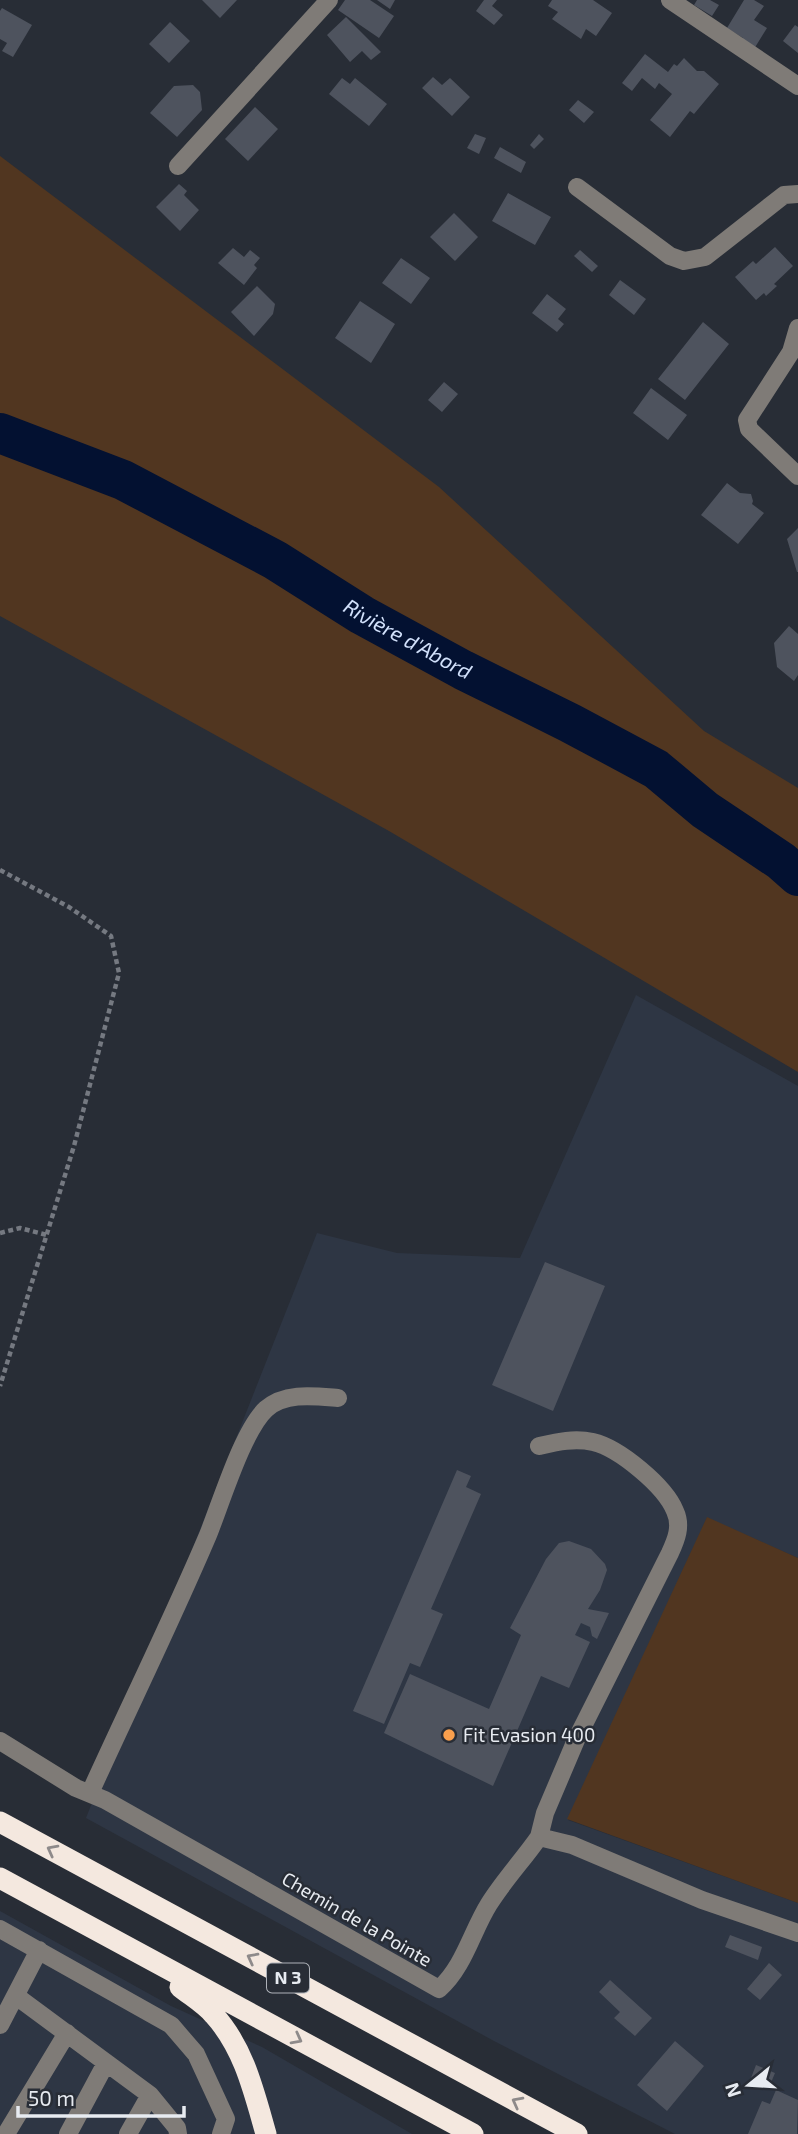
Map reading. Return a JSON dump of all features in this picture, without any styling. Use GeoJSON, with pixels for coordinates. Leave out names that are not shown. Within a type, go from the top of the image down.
{"type":"FeatureCollection","features":[{"type":"Feature","properties":{"kind":"highway","name":"N 3"},"geometry":{"type":"LineString","coordinates":[[0,1822],[577,2134]]}},
{"type":"Feature","properties":{"kind":"highway","name":"N 3"},"geometry":{"type":"LineString","coordinates":[[0,1878],[473,2134]]}},
{"type":"Feature","properties":{"kind":"highway"},"geometry":{"type":"LineString","coordinates":[[0,1890],[177,1985],[214,2014],[237,2047],[251,2081],[266,2134]]}},
{"type":"Feature","properties":{"kind":"street"},"geometry":{"type":"LineString","coordinates":[[178,166],[329,0]]}},
{"type":"Feature","properties":{"kind":"street"},"geometry":{"type":"LineString","coordinates":[[670,0],[798,86]]}},
{"type":"Feature","properties":{"kind":"street"},"geometry":{"type":"LineString","coordinates":[[577,187],[670,256],[684,261],[705,257],[784,195],[798,194]]}},
{"type":"Feature","properties":{"kind":"street"},"geometry":{"type":"LineString","coordinates":[[798,328],[791,352],[747,420],[749,429],[798,476]]}},
{"type":"Feature","properties":{"kind":"street"},"geometry":{"type":"LineString","coordinates":[[90,1793],[207,1536],[253,1424],[268,1408],[283,1399],[308,1396],[338,1398]]}},
{"type":"Feature","properties":{"kind":"street"},"geometry":{"type":"LineString","coordinates":[[539,1446],[565,1440],[593,1443],[617,1451],[657,1487],[675,1510],[679,1525],[670,1553],[576,1741],[545,1813],[539,1837],[572,1845],[702,1900],[798,1933]]}},
{"type":"Feature","properties":{"kind":"street","name":"Chemin de la Pointe"},"geometry":{"type":"LineString","coordinates":[[0,1741],[76,1787],[439,1989],[451,1979],[489,1905],[514,1867],[539,1837]]}},
{"type":"Feature","properties":{"kind":"street"},"geometry":{"type":"LineString","coordinates":[[0,1928],[172,2025],[196,2054],[226,2119],[221,2134]]}},
{"type":"Feature","properties":{"kind":"street"},"geometry":{"type":"LineString","coordinates":[[0,2025],[39,1950]]}},
{"type":"Feature","properties":{"kind":"street"},"geometry":{"type":"LineString","coordinates":[[16,1996],[150,2095],[177,2129],[178,2134]]}},
{"type":"Feature","properties":{"kind":"street"},"geometry":{"type":"LineString","coordinates":[[6,2134],[67,2034]]}},
{"type":"Feature","properties":{"kind":"street"},"geometry":{"type":"LineString","coordinates":[[68,2134],[106,2063]]}},
{"type":"Feature","properties":{"kind":"street"},"geometry":{"type":"LineString","coordinates":[[128,2134],[150,2095]]}},
{"type":"Feature","properties":{"kind":"path"},"geometry":{"type":"LineString","coordinates":[[0,870],[69,907],[111,936],[118,973],[74,1146],[0,1386]]}},
{"type":"Feature","properties":{"kind":"path"},"geometry":{"type":"LineString","coordinates":[[0,1233],[20,1228],[47,1235]]}},
{"type":"Feature","properties":{"kind":"shaded area"},"geometry":{"type":"Polygon","coordinates":[[[0,156],[439,487],[704,731],[798,788],[798,1072],[389,831],[0,616],[0,156]]]}},
{"type":"Feature","properties":{"kind":"shaded area"},"geometry":{"type":"Polygon","coordinates":[[[636,995],[798,1086],[798,1558],[707,1518],[568,1820],[798,1903],[798,2134],[675,2134],[494,2041],[86,1818],[317,1233],[397,1253],[520,1258],[636,995]]]}},
{"type":"Feature","properties":{"kind":"shaded area"},"geometry":{"type":"Polygon","coordinates":[[[707,1517],[798,1558],[798,1903],[567,1819],[707,1517]]]}},
{"type":"Feature","properties":{"kind":"shaded area"},"geometry":{"type":"Polygon","coordinates":[[[0,1911],[171,2006],[262,2047],[412,2134],[0,2134],[0,1911]]]}},
{"type":"Feature","properties":{"kind":"building"},"geometry":{"type":"Polygon","coordinates":[[[202,0],[237,0],[220,18],[202,0]]]}},
{"type":"Feature","properties":{"kind":"building"},"geometry":{"type":"Polygon","coordinates":[[[345,0],[370,0],[394,16],[379,38],[338,10],[345,0]]]}},
{"type":"Feature","properties":{"kind":"building"},"geometry":{"type":"Polygon","coordinates":[[[377,0],[395,0],[390,9],[377,0]]]}},
{"type":"Feature","properties":{"kind":"building"},"geometry":{"type":"Polygon","coordinates":[[[484,0],[497,0],[492,6],[503,15],[494,25],[476,11],[484,0]]]}},
{"type":"Feature","properties":{"kind":"building"},"geometry":{"type":"Polygon","coordinates":[[[552,0],[593,0],[612,13],[596,36],[586,29],[581,39],[552,19],[558,12],[548,6],[552,0]]]}},
{"type":"Feature","properties":{"kind":"building"},"geometry":{"type":"Polygon","coordinates":[[[697,0],[710,0],[719,5],[712,16],[694,5],[697,0]]]}},
{"type":"Feature","properties":{"kind":"building"},"geometry":{"type":"Polygon","coordinates":[[[744,0],[754,0],[764,6],[754,20],[767,28],[754,49],[727,28],[744,0]]]}},
{"type":"Feature","properties":{"kind":"building"},"geometry":{"type":"Polygon","coordinates":[[[2,8],[32,25],[13,57],[2,51],[7,43],[0,39],[2,8]]]}},
{"type":"Feature","properties":{"kind":"building"},"geometry":{"type":"Polygon","coordinates":[[[346,17],[381,52],[371,60],[362,51],[350,62],[327,35],[346,17]]]}},
{"type":"Feature","properties":{"kind":"building"},"geometry":{"type":"Polygon","coordinates":[[[170,22],[190,41],[169,63],[149,44],[170,22]]]}},
{"type":"Feature","properties":{"kind":"building"},"geometry":{"type":"Polygon","coordinates":[[[795,25],[798,27],[798,53],[783,41],[795,25]]]}},
{"type":"Feature","properties":{"kind":"building"},"geometry":{"type":"Polygon","coordinates":[[[645,54],[668,72],[684,58],[697,71],[704,71],[719,84],[694,114],[690,111],[670,137],[650,120],[672,94],[659,83],[655,89],[642,78],[632,91],[622,83],[645,54]]]}},
{"type":"Feature","properties":{"kind":"building"},"geometry":{"type":"Polygon","coordinates":[[[433,77],[442,85],[450,78],[470,97],[452,116],[422,88],[433,77]]]}},
{"type":"Feature","properties":{"kind":"building"},"geometry":{"type":"Polygon","coordinates":[[[342,78],[350,84],[355,78],[387,104],[369,126],[329,94],[342,78]]]}},
{"type":"Feature","properties":{"kind":"building"},"geometry":{"type":"Polygon","coordinates":[[[193,85],[200,92],[202,110],[177,137],[150,113],[174,86],[193,85]]]}},
{"type":"Feature","properties":{"kind":"building"},"geometry":{"type":"Polygon","coordinates":[[[578,100],[594,112],[584,123],[569,110],[578,100]]]}},
{"type":"Feature","properties":{"kind":"building"},"geometry":{"type":"Polygon","coordinates":[[[255,107],[278,129],[248,161],[225,139],[255,107]]]}},
{"type":"Feature","properties":{"kind":"building"},"geometry":{"type":"Polygon","coordinates":[[[475,134],[486,138],[479,154],[467,148],[475,134]]]}},
{"type":"Feature","properties":{"kind":"building"},"geometry":{"type":"Polygon","coordinates":[[[539,134],[544,139],[534,149],[530,145],[539,134]]]}},
{"type":"Feature","properties":{"kind":"building"},"geometry":{"type":"Polygon","coordinates":[[[500,147],[526,162],[521,173],[494,158],[500,147]]]}},
{"type":"Feature","properties":{"kind":"building"},"geometry":{"type":"Polygon","coordinates":[[[179,184],[187,191],[184,195],[199,210],[180,231],[156,207],[179,184]]]}},
{"type":"Feature","properties":{"kind":"building"},"geometry":{"type":"Polygon","coordinates":[[[508,193],[551,217],[535,245],[492,221],[508,193]]]}},
{"type":"Feature","properties":{"kind":"building"},"geometry":{"type":"Polygon","coordinates":[[[454,213],[478,237],[455,261],[430,237],[454,213]]]}},
{"type":"Feature","properties":{"kind":"building"},"geometry":{"type":"Polygon","coordinates":[[[775,247],[793,266],[774,284],[777,286],[766,296],[764,293],[756,300],[735,277],[753,261],[756,264],[775,247]]]}},
{"type":"Feature","properties":{"kind":"building"},"geometry":{"type":"Polygon","coordinates":[[[233,248],[244,257],[250,250],[260,258],[254,265],[257,268],[244,285],[218,263],[233,248]]]}},
{"type":"Feature","properties":{"kind":"building"},"geometry":{"type":"Polygon","coordinates":[[[580,250],[598,266],[592,272],[574,256],[580,250]]]}},
{"type":"Feature","properties":{"kind":"building"},"geometry":{"type":"Polygon","coordinates":[[[401,258],[430,278],[411,304],[382,283],[401,258]]]}},
{"type":"Feature","properties":{"kind":"building"},"geometry":{"type":"Polygon","coordinates":[[[620,280],[646,299],[634,315],[609,295],[620,280]]]}},
{"type":"Feature","properties":{"kind":"building"},"geometry":{"type":"Polygon","coordinates":[[[257,286],[275,304],[273,314],[254,336],[231,312],[257,286]]]}},
{"type":"Feature","properties":{"kind":"building"},"geometry":{"type":"Polygon","coordinates":[[[547,294],[566,309],[558,319],[564,324],[557,332],[532,313],[547,294]]]}},
{"type":"Feature","properties":{"kind":"building"},"geometry":{"type":"Polygon","coordinates":[[[360,301],[395,324],[371,363],[335,338],[360,301]]]}},
{"type":"Feature","properties":{"kind":"building"},"geometry":{"type":"Polygon","coordinates":[[[703,322],[729,344],[685,400],[658,379],[703,322]]]}},
{"type":"Feature","properties":{"kind":"building"},"geometry":{"type":"Polygon","coordinates":[[[444,382],[458,394],[442,412],[428,400],[444,382]]]}},
{"type":"Feature","properties":{"kind":"building"},"geometry":{"type":"Polygon","coordinates":[[[651,388],[687,415],[668,440],[633,413],[651,388]]]}},
{"type":"Feature","properties":{"kind":"building"},"geometry":{"type":"Polygon","coordinates":[[[727,483],[740,493],[751,494],[752,504],[764,513],[738,544],[701,515],[727,483]]]}},
{"type":"Feature","properties":{"kind":"building"},"geometry":{"type":"Polygon","coordinates":[[[798,528],[798,572],[797,572],[787,539],[798,528]]]}},
{"type":"Feature","properties":{"kind":"building"},"geometry":{"type":"Polygon","coordinates":[[[789,626],[798,634],[798,675],[794,681],[777,667],[774,643],[789,626]]]}},
{"type":"Feature","properties":{"kind":"building"},"geometry":{"type":"Polygon","coordinates":[[[545,1262],[605,1286],[553,1411],[492,1385],[545,1262]]]}},
{"type":"Feature","properties":{"kind":"building"},"geometry":{"type":"Polygon","coordinates":[[[457,1470],[471,1476],[466,1487],[481,1494],[431,1609],[443,1614],[420,1667],[410,1663],[384,1724],[353,1711],[457,1470]]]}},
{"type":"Feature","properties":{"kind":"building"},"geometry":{"type":"Polygon","coordinates":[[[569,1541],[591,1549],[605,1564],[607,1570],[600,1590],[588,1609],[609,1613],[597,1639],[592,1636],[590,1627],[581,1623],[575,1635],[590,1642],[569,1688],[541,1676],[493,1786],[384,1733],[410,1674],[489,1709],[521,1635],[510,1628],[546,1559],[559,1543],[569,1541]]]}},
{"type":"Feature","properties":{"kind":"building"},"geometry":{"type":"Polygon","coordinates":[[[730,1935],[762,1947],[758,1960],[725,1947],[730,1935]]]}},
{"type":"Feature","properties":{"kind":"building"},"geometry":{"type":"Polygon","coordinates":[[[769,1963],[782,1975],[760,2000],[747,1989],[769,1963]]]}},
{"type":"Feature","properties":{"kind":"building"},"geometry":{"type":"Polygon","coordinates":[[[610,1980],[652,2018],[635,2036],[614,2018],[620,2012],[599,1992],[610,1980]]]}},
{"type":"Feature","properties":{"kind":"building"},"geometry":{"type":"Polygon","coordinates":[[[675,2041],[704,2066],[667,2111],[637,2085],[675,2041]]]}},
{"type":"Feature","properties":{"kind":"building"},"geometry":{"type":"Polygon","coordinates":[[[756,2065],[775,2073],[770,2085],[751,2078],[756,2065]]]}},
{"type":"Feature","properties":{"kind":"building"},"geometry":{"type":"Polygon","coordinates":[[[776,2090],[798,2100],[797,2134],[748,2134],[762,2101],[770,2104],[776,2090]]]}},
{"type":"Feature","properties":{"kind":"waterway","name":"Rivière d'Abord"},"geometry":{"type":"LineString","coordinates":[[0,433],[123,480],[275,560],[362,615],[463,670],[656,769],[705,810],[781,861],[798,876]]}},
{"type":"Feature","properties":{"kind":"place","name":"Fit Evasion 400"},"geometry":{"type":"Point","coordinates":[449,1735]}}]}
